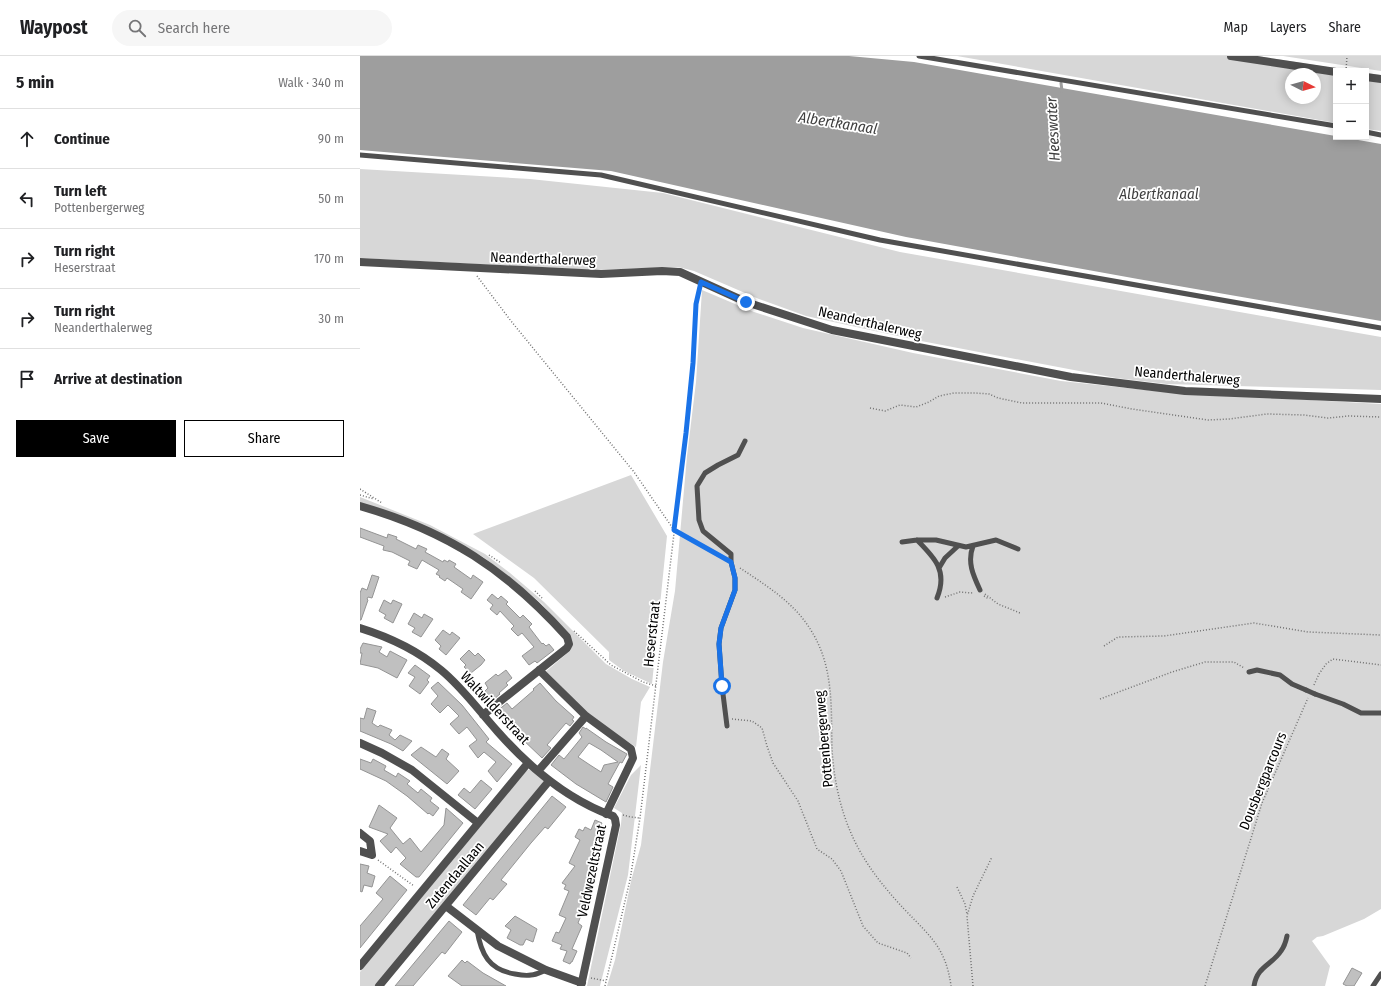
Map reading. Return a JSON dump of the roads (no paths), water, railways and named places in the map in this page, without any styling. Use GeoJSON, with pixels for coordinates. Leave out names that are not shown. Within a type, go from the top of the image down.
{"type":"FeatureCollection","features":[{"type":"Feature","properties":{"kind":"street"},"geometry":{"type":"LineString","coordinates":[[1231,56],[1333,72]]}},
{"type":"Feature","properties":{"kind":"street"},"geometry":{"type":"LineString","coordinates":[[1369,77],[1381,79]]}},
{"type":"Feature","properties":{"kind":"street","name":"Neanderthalerweg"},"geometry":{"type":"LineString","coordinates":[[360,262],[476,269],[601,274],[662,271],[680,272],[746,302],[832,330],[1071,377],[1185,391],[1381,399]]}},
{"type":"Feature","properties":{"kind":"street"},"geometry":{"type":"LineString","coordinates":[[360,506],[391,515],[454,543],[498,571],[529,597],[568,637],[569,641],[567,648],[484,715]]}},
{"type":"Feature","properties":{"kind":"street","name":"Waltwilderstraat"},"geometry":{"type":"LineString","coordinates":[[360,628],[400,644],[422,656],[441,670],[456,684],[511,747],[528,763],[577,800],[606,814]]}},
{"type":"Feature","properties":{"kind":"street"},"geometry":{"type":"LineString","coordinates":[[538,771],[586,716],[539,670]]}},
{"type":"Feature","properties":{"kind":"street","name":"Veldwezeltstraat"},"geometry":{"type":"LineString","coordinates":[[581,985],[616,825],[613,816],[606,814],[633,758],[631,749],[586,716]]}},
{"type":"Feature","properties":{"kind":"street"},"geometry":{"type":"LineString","coordinates":[[360,743],[382,753],[412,770],[478,823]]}},
{"type":"Feature","properties":{"kind":"street","name":"Zutendaallaan"},"geometry":{"type":"LineString","coordinates":[[360,966],[528,763]]}},
{"type":"Feature","properties":{"kind":"street","name":"Zutendaallaan"},"geometry":{"type":"LineString","coordinates":[[379,986],[550,780]]}},
{"type":"Feature","properties":{"kind":"street"},"geometry":{"type":"LineString","coordinates":[[360,833],[370,841],[372,855],[360,851]]}},
{"type":"Feature","properties":{"kind":"street"},"geometry":{"type":"LineString","coordinates":[[446,906],[498,946],[546,970],[581,985]]}},
{"type":"Feature","properties":{"kind":"lane"},"geometry":{"type":"LineString","coordinates":[[919,56],[1333,125]]}},
{"type":"Feature","properties":{"kind":"lane"},"geometry":{"type":"LineString","coordinates":[[1369,133],[1381,135]]}},
{"type":"Feature","properties":{"kind":"lane"},"geometry":{"type":"LineString","coordinates":[[360,154],[600,175],[880,240],[1381,328]]}},
{"type":"Feature","properties":{"kind":"lane"},"geometry":{"type":"LineString","coordinates":[[727,726],[719,644],[721,628],[735,590],[735,578],[731,562],[731,554],[703,531],[699,520],[696,486],[705,473],[738,455],[745,441]]}},
{"type":"Feature","properties":{"kind":"lane"},"geometry":{"type":"LineString","coordinates":[[917,540],[928,551],[939,568],[942,583],[937,598]]}},
{"type":"Feature","properties":{"kind":"lane"},"geometry":{"type":"LineString","coordinates":[[902,542],[936,540],[958,546],[974,546],[996,540],[1018,549]]}},
{"type":"Feature","properties":{"kind":"lane"},"geometry":{"type":"LineString","coordinates":[[939,568],[945,558],[958,546]]}},
{"type":"Feature","properties":{"kind":"lane"},"geometry":{"type":"LineString","coordinates":[[974,546],[971,552],[970,564],[978,592]]}},
{"type":"Feature","properties":{"kind":"lane"},"geometry":{"type":"LineString","coordinates":[[1249,672],[1257,670],[1280,675],[1292,684],[1361,713],[1381,713]]}},
{"type":"Feature","properties":{"kind":"lane"},"geometry":{"type":"LineString","coordinates":[[477,930],[479,943],[488,960],[503,971],[532,976],[546,970]]}},
{"type":"Feature","properties":{"kind":"lane"},"geometry":{"type":"LineString","coordinates":[[1254,986],[1255,978],[1258,973],[1281,952],[1287,936]]}},
{"type":"Feature","properties":{"kind":"lane"},"geometry":{"type":"LineString","coordinates":[[1373,986],[1381,974]]}},
{"type":"Feature","properties":{"kind":"water","name":"Albertkanaal"},"geometry":{"type":"Polygon","coordinates":[[[360,56],[849,56],[914,62],[1333,136],[1333,140],[1358,140],[1381,144],[1381,321],[906,237],[611,171],[360,150],[360,56]]]}},
{"type":"Feature","properties":{"kind":"waterway","name":"Heeswater"},"geometry":{"type":"LineString","coordinates":[[1061,83],[1062,91]]}}]}
